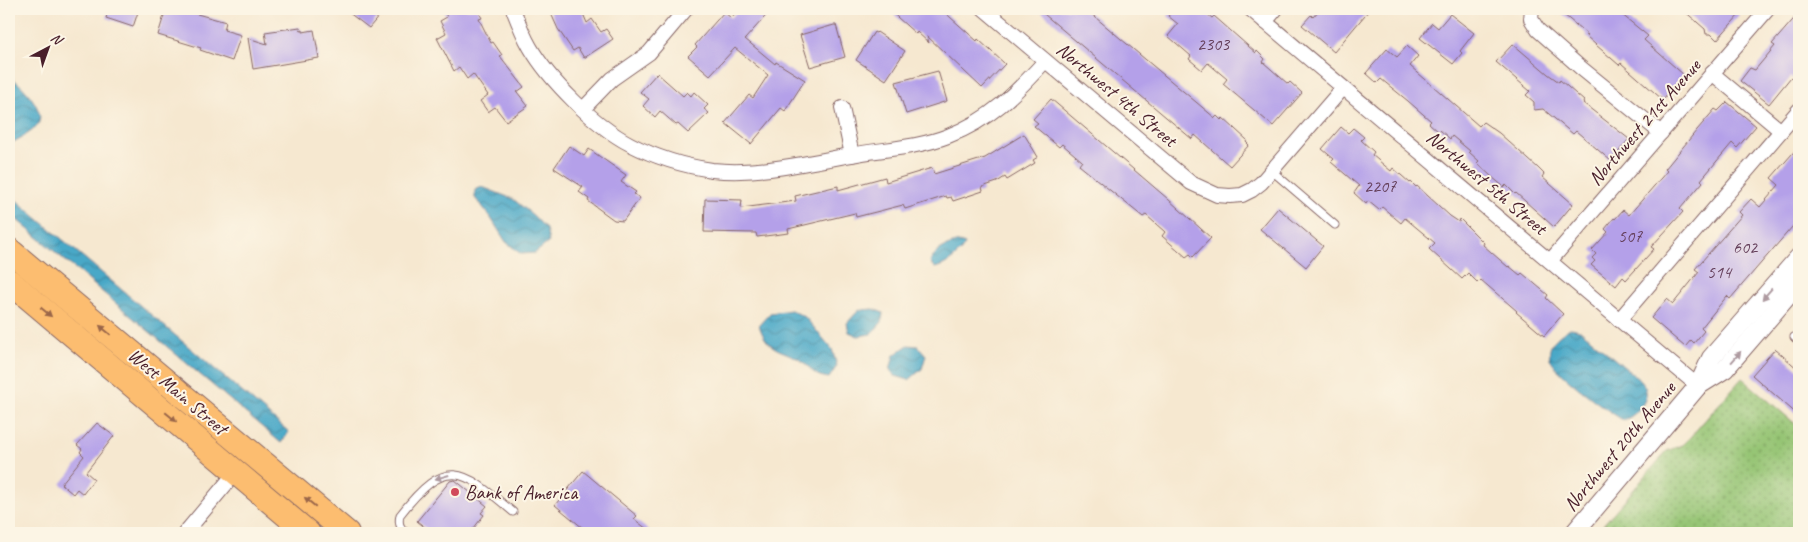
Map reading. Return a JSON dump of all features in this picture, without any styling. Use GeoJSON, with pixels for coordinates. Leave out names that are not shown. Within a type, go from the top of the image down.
{"type":"FeatureCollection","features":[{"type":"Feature","properties":{"kind":"highway","name":"West Main Street"},"geometry":{"type":"LineString","coordinates":[[9,250],[347,533]]}},
{"type":"Feature","properties":{"kind":"highway","name":"West Main Street"},"geometry":{"type":"LineString","coordinates":[[9,281],[308,533]]}},
{"type":"Feature","properties":{"kind":"street"},"geometry":{"type":"LineString","coordinates":[[513,9],[531,47],[547,71],[583,109],[628,143],[664,159],[712,170],[757,170],[801,165],[906,146],[946,136],[972,125],[1009,100],[1046,61]]}},
{"type":"Feature","properties":{"kind":"street"},"geometry":{"type":"LineString","coordinates":[[583,109],[612,78],[649,53],[686,9]]}},
{"type":"Feature","properties":{"kind":"street","name":"Northwest 4th Street"},"geometry":{"type":"LineString","coordinates":[[984,9],[1192,183],[1217,195],[1242,195],[1262,183],[1272,171]]}},
{"type":"Feature","properties":{"kind":"street","name":"Northwest 5th Street"},"geometry":{"type":"LineString","coordinates":[[1250,9],[1698,386]]}},
{"type":"Feature","properties":{"kind":"street"},"geometry":{"type":"LineString","coordinates":[[1265,22],[1276,9]]}},
{"type":"Feature","properties":{"kind":"street","name":"Northwest 21st Avenue"},"geometry":{"type":"LineString","coordinates":[[1550,261],[1768,9]]}},
{"type":"Feature","properties":{"kind":"street"},"geometry":{"type":"LineString","coordinates":[[1531,14],[1533,24],[1545,37],[1661,133]]}},
{"type":"Feature","properties":{"kind":"street"},"geometry":{"type":"LineString","coordinates":[[1712,73],[1781,131]]}},
{"type":"Feature","properties":{"kind":"street"},"geometry":{"type":"LineString","coordinates":[[1272,171],[1344,88]]}},
{"type":"Feature","properties":{"kind":"street"},"geometry":{"type":"LineString","coordinates":[[842,108],[852,155]]}},
{"type":"Feature","properties":{"kind":"street"},"geometry":{"type":"LineString","coordinates":[[1619,320],[1799,110]]}},
{"type":"Feature","properties":{"kind":"street","name":"Northwest 20th Avenue"},"geometry":{"type":"LineString","coordinates":[[1574,533],[1698,386],[1712,358],[1799,257]]}},
{"type":"Feature","properties":{"kind":"street","name":"Northwest 20th Avenue"},"geometry":{"type":"LineString","coordinates":[[1698,386],[1725,369],[1799,283]]}},
{"type":"Feature","properties":{"kind":"street"},"geometry":{"type":"LineString","coordinates":[[185,533],[236,472]]}},
{"type":"Feature","properties":{"kind":"lane"},"geometry":{"type":"LineString","coordinates":[[1272,171],[1335,225]]}},
{"type":"Feature","properties":{"kind":"lane"},"geometry":{"type":"LineString","coordinates":[[406,533],[400,527],[398,521],[400,515],[428,484],[437,477],[463,476],[475,482],[513,512]]}},
{"type":"Feature","properties":{"kind":"green space"},"geometry":{"type":"Polygon","coordinates":[[[1742,378],[1799,427],[1799,533],[1596,533],[1667,451],[1684,444],[1742,378]]]}},
{"type":"Feature","properties":{"kind":"water"},"geometry":{"type":"Polygon","coordinates":[[[9,76],[31,97],[40,118],[36,127],[9,145],[9,76]]]}},
{"type":"Feature","properties":{"kind":"water"},"geometry":{"type":"Polygon","coordinates":[[[482,187],[513,199],[534,216],[546,229],[549,242],[535,253],[521,254],[506,242],[487,212],[475,198],[475,190],[482,187]]]}},
{"type":"Feature","properties":{"kind":"water"},"geometry":{"type":"Polygon","coordinates":[[[9,194],[289,432],[281,443],[9,213],[9,194]]]}},
{"type":"Feature","properties":{"kind":"water"},"geometry":{"type":"Polygon","coordinates":[[[959,242],[965,244],[953,259],[935,268],[930,263],[938,251],[959,242]]]}},
{"type":"Feature","properties":{"kind":"water"},"geometry":{"type":"Polygon","coordinates":[[[874,309],[883,313],[882,322],[871,334],[858,336],[849,332],[847,323],[859,310],[874,309]]]}},
{"type":"Feature","properties":{"kind":"water"},"geometry":{"type":"Polygon","coordinates":[[[791,310],[805,317],[832,349],[837,366],[829,378],[816,374],[803,362],[772,346],[763,334],[759,325],[770,313],[791,310]]]}},
{"type":"Feature","properties":{"kind":"water"},"geometry":{"type":"Polygon","coordinates":[[[1570,328],[1580,330],[1641,381],[1646,388],[1646,396],[1642,405],[1627,419],[1623,420],[1616,416],[1594,400],[1570,381],[1553,364],[1550,358],[1550,348],[1558,337],[1570,328]]]}},
{"type":"Feature","properties":{"kind":"water"},"geometry":{"type":"Polygon","coordinates":[[[908,345],[918,346],[926,355],[922,369],[909,380],[895,376],[890,370],[894,355],[908,345]]]}},
{"type":"Feature","properties":{"kind":"building"},"geometry":{"type":"Polygon","coordinates":[[[109,9],[139,9],[133,27],[106,18],[109,9]]]}},
{"type":"Feature","properties":{"kind":"building"},"geometry":{"type":"Polygon","coordinates":[[[166,9],[179,9],[226,22],[224,30],[241,35],[232,61],[200,50],[201,48],[158,35],[166,9]]]}},
{"type":"Feature","properties":{"kind":"building"},"geometry":{"type":"Polygon","coordinates":[[[344,9],[385,9],[369,28],[344,9]]]}},
{"type":"Feature","properties":{"kind":"building"},"geometry":{"type":"Polygon","coordinates":[[[443,9],[477,9],[482,18],[479,19],[491,43],[493,42],[502,55],[500,56],[524,87],[517,92],[528,106],[506,121],[495,107],[488,112],[480,101],[488,95],[473,74],[467,79],[459,67],[454,71],[437,38],[446,33],[440,21],[447,17],[443,9]]]}},
{"type":"Feature","properties":{"kind":"building"},"geometry":{"type":"Polygon","coordinates":[[[549,9],[581,9],[587,23],[592,19],[601,32],[606,29],[613,39],[584,58],[578,48],[573,51],[558,29],[549,9]]]}},
{"type":"Feature","properties":{"kind":"building"},"geometry":{"type":"Polygon","coordinates":[[[739,9],[772,9],[745,39],[775,64],[776,62],[805,80],[785,111],[781,108],[751,144],[725,123],[749,95],[753,98],[768,75],[735,48],[710,75],[688,56],[697,47],[695,45],[724,12],[731,18],[739,9]]]}},
{"type":"Feature","properties":{"kind":"building"},"geometry":{"type":"Polygon","coordinates":[[[888,9],[941,9],[1005,64],[982,88],[927,36],[929,43],[888,9]]]}},
{"type":"Feature","properties":{"kind":"building"},"geometry":{"type":"Polygon","coordinates":[[[1038,9],[1082,9],[1088,14],[1089,12],[1215,118],[1217,116],[1221,120],[1223,118],[1247,140],[1246,142],[1249,145],[1230,166],[1195,135],[1192,139],[1038,9]]]}},
{"type":"Feature","properties":{"kind":"building"},"geometry":{"type":"Polygon","coordinates":[[[1174,9],[1201,9],[1212,18],[1214,16],[1256,53],[1257,51],[1265,59],[1263,62],[1288,84],[1290,82],[1302,93],[1273,126],[1223,84],[1227,79],[1208,63],[1202,70],[1189,59],[1191,56],[1168,36],[1178,24],[1168,16],[1174,9]]]}},
{"type":"Feature","properties":{"kind":"building"},"geometry":{"type":"Polygon","coordinates":[[[1320,9],[1370,9],[1334,52],[1302,25],[1320,9]]]}},
{"type":"Feature","properties":{"kind":"building"},"geometry":{"type":"Polygon","coordinates":[[[1557,9],[1615,9],[1648,36],[1644,40],[1684,75],[1663,100],[1621,63],[1619,65],[1557,9]]]}},
{"type":"Feature","properties":{"kind":"building"},"geometry":{"type":"Polygon","coordinates":[[[1682,9],[1731,9],[1739,15],[1717,40],[1711,34],[1706,34],[1705,29],[1682,9]]]}},
{"type":"Feature","properties":{"kind":"building"},"geometry":{"type":"Polygon","coordinates":[[[1799,13],[1799,83],[1791,77],[1769,104],[1740,81],[1750,68],[1755,70],[1775,46],[1772,44],[1799,13]]]}},
{"type":"Feature","properties":{"kind":"building"},"geometry":{"type":"Polygon","coordinates":[[[1450,14],[1474,33],[1453,64],[1420,38],[1432,23],[1438,28],[1450,14]]]}},
{"type":"Feature","properties":{"kind":"building"},"geometry":{"type":"Polygon","coordinates":[[[836,25],[845,57],[810,67],[800,35],[836,25]]]}},
{"type":"Feature","properties":{"kind":"building"},"geometry":{"type":"Polygon","coordinates":[[[300,27],[303,32],[314,30],[319,58],[253,69],[248,38],[267,44],[265,32],[300,27]]]}},
{"type":"Feature","properties":{"kind":"building"},"geometry":{"type":"Polygon","coordinates":[[[874,32],[877,32],[905,51],[886,80],[856,60],[874,32]]]}},
{"type":"Feature","properties":{"kind":"building"},"geometry":{"type":"Polygon","coordinates":[[[1513,44],[1548,74],[1559,82],[1560,80],[1584,101],[1583,103],[1629,139],[1611,161],[1576,131],[1573,134],[1543,109],[1534,110],[1534,102],[1526,95],[1530,91],[1496,62],[1513,44]]]}},
{"type":"Feature","properties":{"kind":"building"},"geometry":{"type":"Polygon","coordinates":[[[1407,46],[1418,56],[1410,66],[1479,126],[1483,122],[1499,133],[1544,174],[1542,177],[1573,204],[1554,227],[1516,193],[1506,185],[1504,187],[1492,177],[1477,163],[1479,161],[1470,151],[1452,136],[1450,139],[1440,130],[1439,132],[1429,123],[1431,121],[1381,79],[1377,83],[1366,73],[1387,49],[1397,57],[1407,46]]]}},
{"type":"Feature","properties":{"kind":"building"},"geometry":{"type":"Polygon","coordinates":[[[938,71],[947,101],[906,114],[896,82],[938,71]]]}},
{"type":"Feature","properties":{"kind":"building"},"geometry":{"type":"Polygon","coordinates":[[[657,73],[683,96],[687,92],[691,96],[694,92],[708,105],[704,109],[709,113],[688,133],[660,111],[655,117],[643,106],[649,99],[640,92],[657,73]]]}},
{"type":"Feature","properties":{"kind":"building"},"geometry":{"type":"Polygon","coordinates":[[[1051,99],[1211,238],[1193,257],[1190,254],[1186,257],[1162,236],[1165,232],[1146,215],[1143,217],[1079,165],[1082,161],[1062,144],[1059,147],[1034,126],[1038,123],[1033,119],[1051,99]]]}},
{"type":"Feature","properties":{"kind":"building"},"geometry":{"type":"Polygon","coordinates":[[[1727,102],[1756,126],[1737,148],[1732,143],[1680,209],[1683,212],[1651,247],[1654,249],[1626,280],[1623,277],[1616,286],[1591,265],[1595,261],[1592,258],[1596,254],[1592,250],[1608,232],[1605,229],[1614,218],[1623,210],[1629,215],[1667,171],[1665,169],[1715,109],[1718,111],[1727,102]]]}},
{"type":"Feature","properties":{"kind":"building"},"geometry":{"type":"Polygon","coordinates":[[[1341,127],[1348,133],[1353,128],[1364,137],[1361,140],[1374,152],[1372,155],[1391,171],[1393,168],[1410,183],[1417,186],[1450,216],[1459,222],[1460,219],[1484,243],[1483,245],[1508,267],[1520,275],[1522,273],[1548,295],[1546,298],[1563,314],[1544,336],[1481,280],[1478,283],[1468,273],[1462,279],[1429,249],[1435,243],[1405,218],[1401,223],[1382,207],[1379,210],[1368,201],[1366,204],[1354,193],[1359,186],[1331,162],[1334,159],[1322,149],[1341,127]]]}},
{"type":"Feature","properties":{"kind":"building"},"geometry":{"type":"Polygon","coordinates":[[[1024,134],[1038,157],[1033,160],[1035,163],[1007,180],[1005,177],[982,187],[983,191],[953,201],[951,197],[947,198],[946,196],[905,209],[903,205],[856,217],[855,213],[788,229],[789,233],[757,237],[756,233],[704,232],[705,199],[742,200],[741,208],[796,201],[795,196],[838,186],[838,190],[885,177],[886,182],[932,168],[934,174],[985,158],[1024,134]]]}},
{"type":"Feature","properties":{"kind":"building"},"geometry":{"type":"Polygon","coordinates":[[[569,146],[584,156],[589,149],[626,175],[621,182],[636,192],[634,194],[640,198],[623,221],[614,220],[588,201],[589,199],[579,192],[583,187],[554,168],[569,146]]]}},
{"type":"Feature","properties":{"kind":"building"},"geometry":{"type":"Polygon","coordinates":[[[1799,146],[1799,219],[1730,299],[1727,296],[1701,328],[1704,331],[1694,343],[1691,340],[1685,347],[1651,318],[1667,299],[1673,304],[1699,272],[1695,269],[1742,215],[1739,212],[1751,199],[1760,207],[1779,185],[1771,178],[1799,146]]]}},
{"type":"Feature","properties":{"kind":"building"},"geometry":{"type":"Polygon","coordinates":[[[1278,208],[1323,246],[1306,267],[1260,229],[1278,208]]]}},
{"type":"Feature","properties":{"kind":"building"},"geometry":{"type":"Polygon","coordinates":[[[1775,349],[1799,370],[1799,416],[1752,375],[1775,349]]]}},
{"type":"Feature","properties":{"kind":"building"},"geometry":{"type":"Polygon","coordinates":[[[97,423],[114,436],[86,472],[94,479],[83,494],[77,489],[73,494],[61,484],[84,456],[80,452],[82,449],[77,445],[97,423]]]}},
{"type":"Feature","properties":{"kind":"building"},"geometry":{"type":"Polygon","coordinates":[[[583,471],[637,516],[634,519],[652,533],[589,533],[555,505],[583,471]]]}},
{"type":"Feature","properties":{"kind":"building","name":"Bank of America"},"geometry":{"type":"Polygon","coordinates":[[[455,480],[487,506],[481,513],[484,515],[470,533],[432,533],[417,521],[450,481],[455,480]]]}},
{"type":"Feature","properties":{"kind":"place","name":"Bank of America"},"geometry":{"type":"Point","coordinates":[455,492]}}]}
